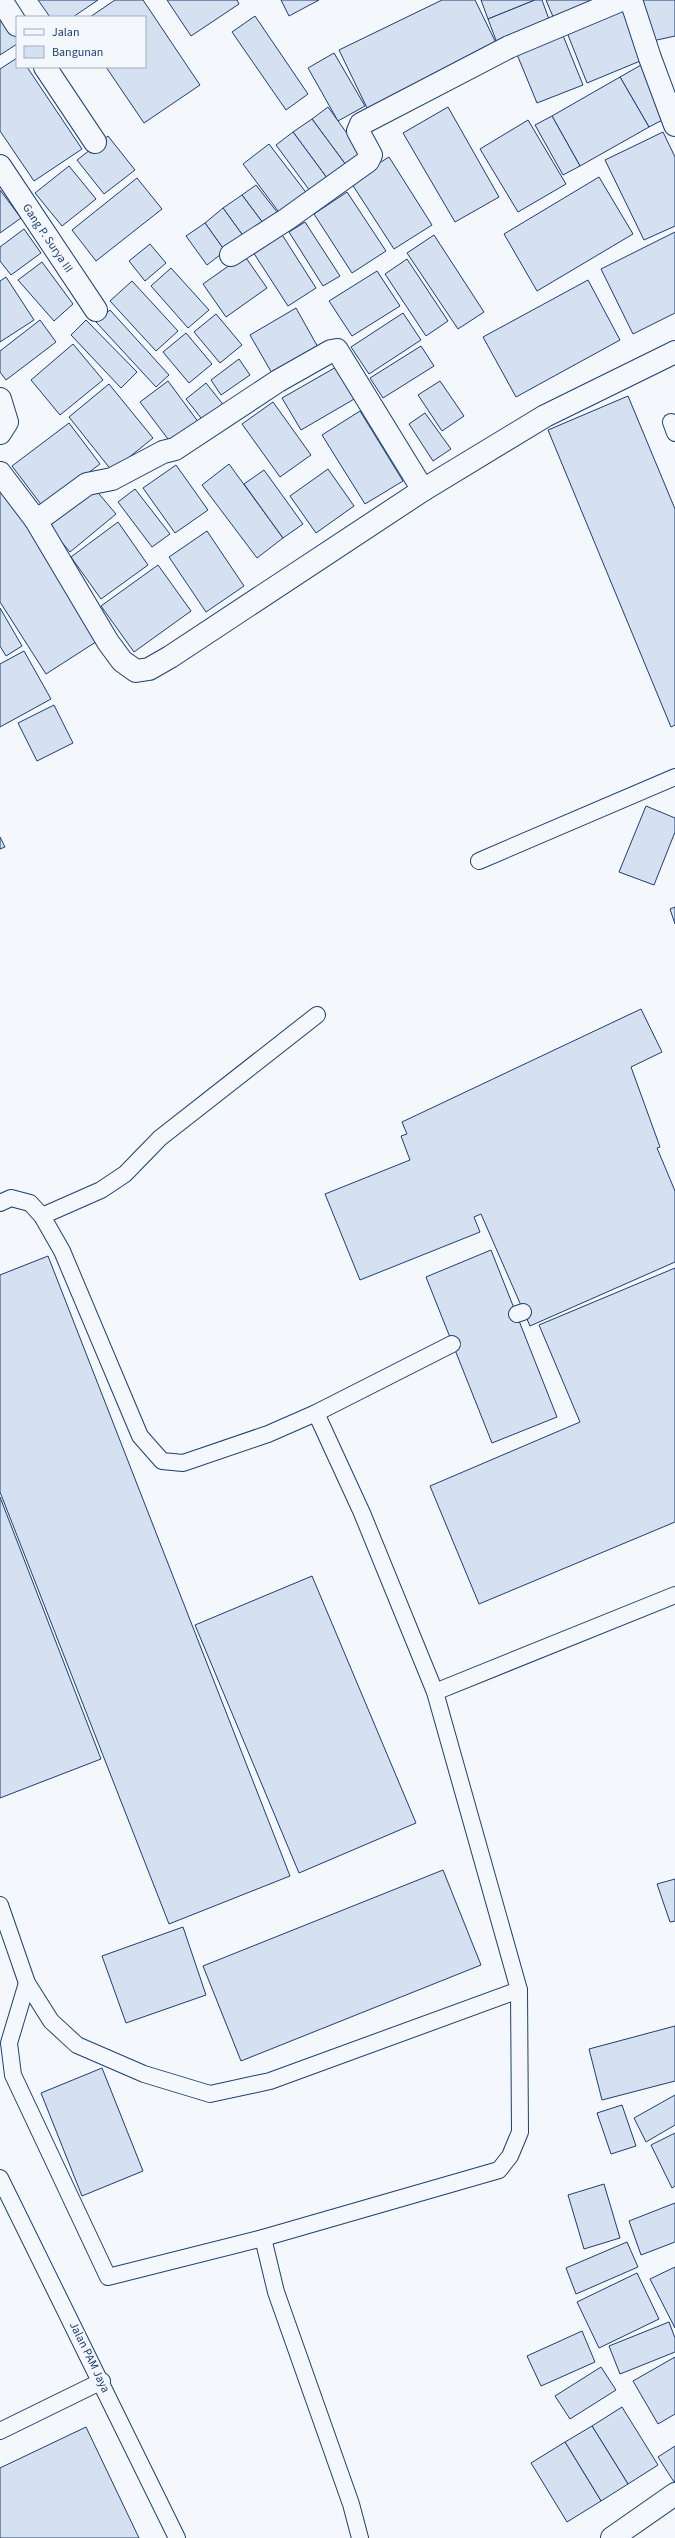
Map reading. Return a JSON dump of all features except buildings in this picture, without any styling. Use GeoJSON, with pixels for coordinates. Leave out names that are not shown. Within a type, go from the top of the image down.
{"type":"FeatureCollection","features":[{"type":"Feature","properties":{"kind":"street"},"geometry":{"type":"LineString","coordinates":[[1,0],[16,23]]}},
{"type":"Feature","properties":{"kind":"street"},"geometry":{"type":"LineString","coordinates":[[231,255],[287,219],[368,161],[371,155],[358,130],[361,124],[509,47],[621,0]]}},
{"type":"Feature","properties":{"kind":"street"},"geometry":{"type":"LineString","coordinates":[[631,0],[650,58],[675,125]]}},
{"type":"Feature","properties":{"kind":"street"},"geometry":{"type":"LineString","coordinates":[[46,68],[95,142]]}},
{"type":"Feature","properties":{"kind":"street","name":"Gang P. Surya III"},"geometry":{"type":"LineString","coordinates":[[0,166],[96,310]]}},
{"type":"Feature","properties":{"kind":"street"},"geometry":{"type":"LineString","coordinates":[[35,519],[46,514],[87,484],[112,479],[163,452],[175,449],[278,381],[334,350],[340,352],[423,490]]}},
{"type":"Feature","properties":{"kind":"street"},"geometry":{"type":"LineString","coordinates":[[0,473],[35,519],[108,642],[122,661],[136,671],[149,669],[170,657],[423,490],[544,416],[675,352]]}},
{"type":"Feature","properties":{"kind":"street"},"geometry":{"type":"LineString","coordinates":[[0,399],[4,428]]}},
{"type":"Feature","properties":{"kind":"street"},"geometry":{"type":"LineString","coordinates":[[612,2538],[675,2494]]}},
{"type":"Feature","properties":{"kind":"lane"},"geometry":{"type":"LineString","coordinates":[[479,861],[675,777]]}},
{"type":"Feature","properties":{"kind":"lane"},"geometry":{"type":"LineString","coordinates":[[42,1216],[102,1190],[125,1174],[160,1138],[317,1015]]}},
{"type":"Feature","properties":{"kind":"lane"},"geometry":{"type":"LineString","coordinates":[[0,1203],[11,1198],[30,1203],[42,1216],[62,1251],[140,1436],[162,1461],[183,1463],[268,1434],[316,1413],[452,1344]]}},
{"type":"Feature","properties":{"kind":"lane"},"geometry":{"type":"LineString","coordinates":[[27,1983],[9,2043],[13,2075],[108,2277],[263,2238],[499,2170],[510,2156],[520,2132],[519,1990],[435,1692],[362,1513],[316,1413]]}},
{"type":"Feature","properties":{"kind":"lane"},"geometry":{"type":"LineString","coordinates":[[435,1692],[675,1595]]}},
{"type":"Feature","properties":{"kind":"lane"},"geometry":{"type":"LineString","coordinates":[[0,1905],[27,1983],[51,2021],[77,2045],[144,2074],[210,2094],[270,2081],[519,1990]]}},
{"type":"Feature","properties":{"kind":"lane","name":"Jalan PAM Jaya"},"geometry":{"type":"LineString","coordinates":[[0,2178],[102,2381],[177,2538]]}},
{"type":"Feature","properties":{"kind":"lane"},"geometry":{"type":"LineString","coordinates":[[263,2238],[276,2292],[351,2504],[360,2538]]}},
{"type":"Feature","properties":{"kind":"lane"},"geometry":{"type":"LineString","coordinates":[[0,2431],[102,2381]]}}]}
